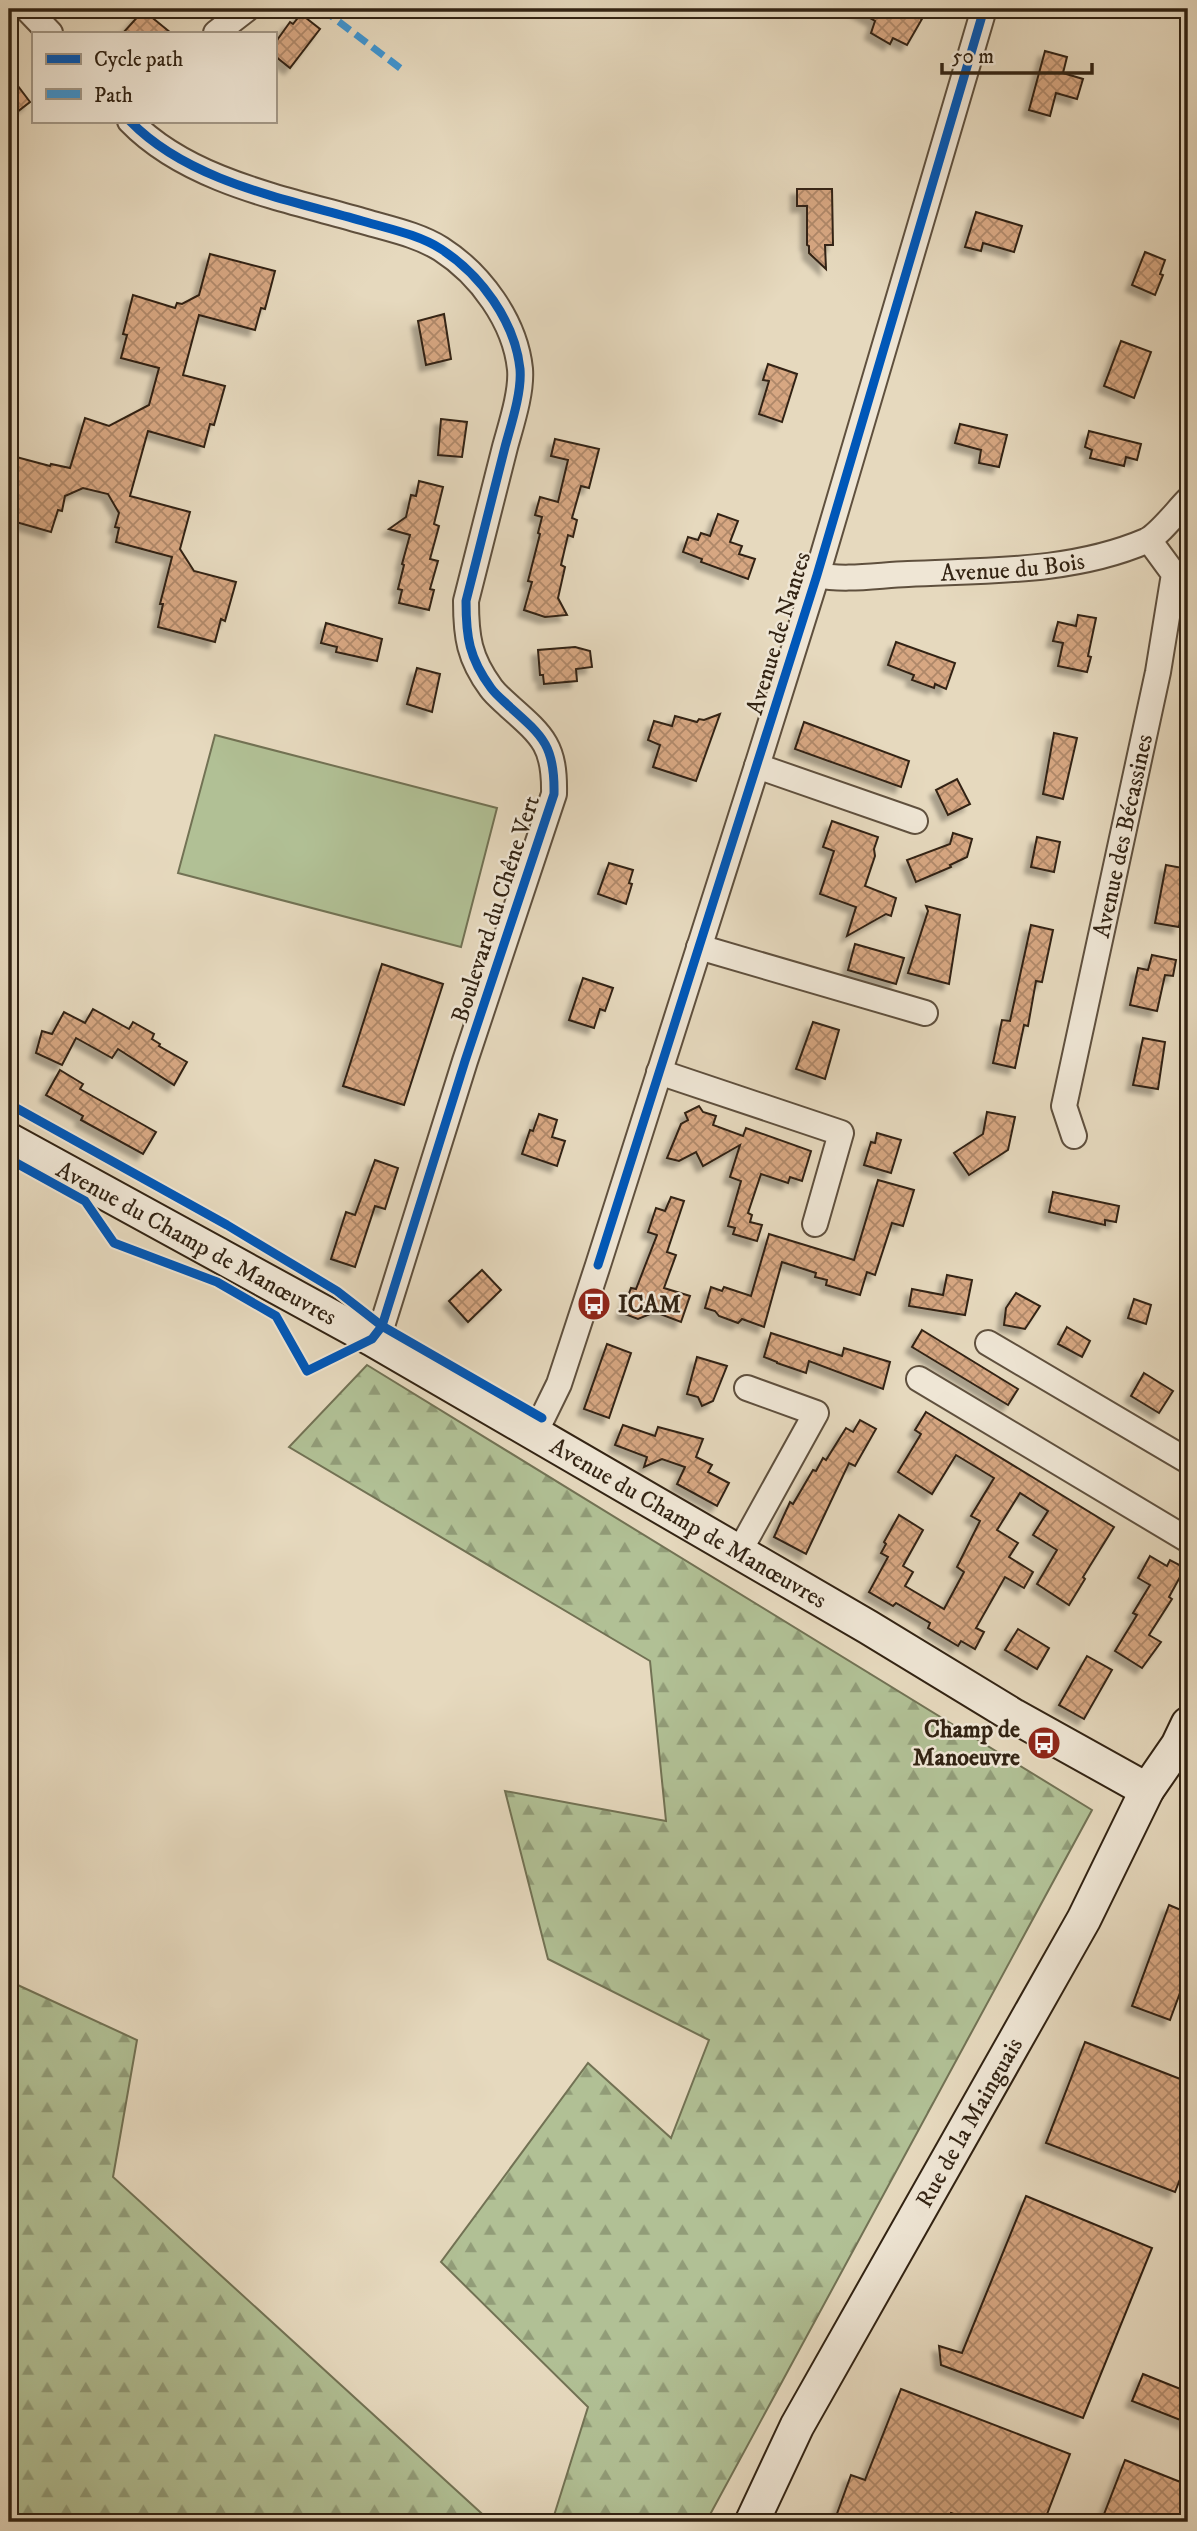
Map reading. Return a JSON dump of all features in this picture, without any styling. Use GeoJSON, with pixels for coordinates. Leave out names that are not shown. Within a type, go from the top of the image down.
{"type":"FeatureCollection","features":[{"type":"Feature","properties":{"kind":"street"},"geometry":{"type":"LineString","coordinates":[[27,9],[49,32]]}},
{"type":"Feature","properties":{"kind":"street"},"geometry":{"type":"LineString","coordinates":[[217,32],[247,9]]}},
{"type":"Feature","properties":{"kind":"street","name":"Avenue de Nantes"},"geometry":{"type":"LineString","coordinates":[[535,1433],[559,1384],[757,766],[817,575],[984,9]]}},
{"type":"Feature","properties":{"kind":"street","name":"Boulevard du Chêne Vert"},"geometry":{"type":"LineString","coordinates":[[137,123],[186,163],[229,181],[400,232],[439,247],[468,270],[494,299],[509,332],[520,370],[516,405],[466,601],[466,634],[474,659],[492,690],[532,726],[548,746],[555,770],[554,794],[465,1061],[382,1326],[372,1339]]}},
{"type":"Feature","properties":{"kind":"street","name":"Avenue du Bois"},"geometry":{"type":"LineString","coordinates":[[817,575],[859,576],[1039,568],[1100,556],[1149,540],[1188,500]]}},
{"type":"Feature","properties":{"kind":"street","name":"Avenue des Bécassines"},"geometry":{"type":"LineString","coordinates":[[1074,1136],[1064,1106],[1158,672],[1174,574],[1149,540]]}},
{"type":"Feature","properties":{"kind":"street"},"geometry":{"type":"LineString","coordinates":[[757,766],[915,821]]}},
{"type":"Feature","properties":{"kind":"street"},"geometry":{"type":"LineString","coordinates":[[699,947],[925,1013]]}},
{"type":"Feature","properties":{"kind":"street"},"geometry":{"type":"LineString","coordinates":[[659,1072],[841,1133],[815,1224]]}},
{"type":"Feature","properties":{"kind":"street","name":"Avenue du Champ de Manœuvres"},"geometry":{"type":"LineString","coordinates":[[9,1140],[372,1339],[739,1552],[1014,1716],[1147,1790]]}},
{"type":"Feature","properties":{"kind":"street"},"geometry":{"type":"LineString","coordinates":[[988,1343],[1188,1461]]}},
{"type":"Feature","properties":{"kind":"street"},"geometry":{"type":"LineString","coordinates":[[919,1379],[1188,1540]]}},
{"type":"Feature","properties":{"kind":"street"},"geometry":{"type":"LineString","coordinates":[[739,1552],[816,1413],[747,1388]]}},
{"type":"Feature","properties":{"kind":"street","name":"Rue de la Mainguais"},"geometry":{"type":"LineString","coordinates":[[752,2522],[797,2426],[1084,1919],[1147,1790],[1178,1745],[1188,1724]]}},
{"type":"Feature","properties":{"kind":"green space"},"geometry":{"type":"Polygon","coordinates":[[[215,735],[497,808],[461,947],[178,873],[215,735]]]}},
{"type":"Feature","properties":{"kind":"green space"},"geometry":{"type":"Polygon","coordinates":[[[367,1365],[1092,1810],[706,2522],[552,2522],[588,2407],[441,2262],[588,2063],[671,2138],[709,2040],[548,1959],[505,1791],[666,1821],[650,1661],[289,1447],[367,1365]]]}},
{"type":"Feature","properties":{"kind":"green space"},"geometry":{"type":"Polygon","coordinates":[[[9,1981],[137,2040],[113,2177],[491,2522],[9,2522],[9,1981]]]}},
{"type":"Feature","properties":{"kind":"building"},"geometry":{"type":"Polygon","coordinates":[[[854,9],[903,9],[922,19],[907,45],[893,38],[890,44],[871,33],[875,21],[854,9]]]}},
{"type":"Feature","properties":{"kind":"building"},"geometry":{"type":"Polygon","coordinates":[[[141,13],[147,17],[149,15],[170,32],[124,32],[141,13]]]}},
{"type":"Feature","properties":{"kind":"building"},"geometry":{"type":"Polygon","coordinates":[[[301,14],[320,29],[290,68],[276,57],[276,42],[290,22],[293,24],[301,14]]]}},
{"type":"Feature","properties":{"kind":"building"},"geometry":{"type":"Polygon","coordinates":[[[1045,51],[1067,57],[1063,73],[1083,79],[1077,99],[1056,93],[1050,116],[1029,110],[1045,51]]]}},
{"type":"Feature","properties":{"kind":"building"},"geometry":{"type":"Polygon","coordinates":[[[9,74],[30,102],[17,112],[9,102],[9,74]]]}},
{"type":"Feature","properties":{"kind":"building"},"geometry":{"type":"Polygon","coordinates":[[[797,189],[832,189],[833,245],[825,245],[826,269],[809,253],[807,206],[797,206],[797,189]]]}},
{"type":"Feature","properties":{"kind":"building"},"geometry":{"type":"Polygon","coordinates":[[[976,212],[1022,226],[1014,252],[983,243],[981,251],[965,247],[976,212]]]}},
{"type":"Feature","properties":{"kind":"building"},"geometry":{"type":"Polygon","coordinates":[[[1145,252],[1165,260],[1160,274],[1163,275],[1155,295],[1132,285],[1145,252]]]}},
{"type":"Feature","properties":{"kind":"building"},"geometry":{"type":"Polygon","coordinates":[[[210,254],[275,271],[265,309],[261,308],[255,330],[199,315],[183,375],[225,386],[214,425],[210,424],[204,447],[148,431],[130,496],[190,512],[180,549],[194,571],[236,582],[225,621],[221,619],[215,642],[158,627],[163,604],[160,604],[172,557],[116,542],[119,528],[115,527],[119,513],[108,494],[83,488],[65,496],[62,511],[58,510],[51,532],[9,520],[9,455],[50,466],[70,468],[85,418],[109,426],[149,405],[159,368],[121,358],[127,335],[123,334],[133,295],[175,308],[177,303],[182,304],[199,295],[210,254]]]}},
{"type":"Feature","properties":{"kind":"building"},"geometry":{"type":"Polygon","coordinates":[[[444,314],[451,359],[426,365],[418,321],[444,314]]]}},
{"type":"Feature","properties":{"kind":"building"},"geometry":{"type":"Polygon","coordinates":[[[1121,341],[1151,352],[1134,398],[1104,386],[1121,341]]]}},
{"type":"Feature","properties":{"kind":"building"},"geometry":{"type":"Polygon","coordinates":[[[768,364],[797,374],[782,422],[759,414],[769,381],[763,380],[768,364]]]}},
{"type":"Feature","properties":{"kind":"building"},"geometry":{"type":"Polygon","coordinates":[[[441,419],[467,422],[462,457],[438,455],[441,419]]]}},
{"type":"Feature","properties":{"kind":"building"},"geometry":{"type":"Polygon","coordinates":[[[960,424],[1007,435],[999,467],[979,463],[981,450],[955,443],[960,424]]]}},
{"type":"Feature","properties":{"kind":"building"},"geometry":{"type":"Polygon","coordinates":[[[1089,431],[1141,444],[1137,460],[1126,457],[1124,466],[1090,458],[1092,450],[1085,447],[1089,431]]]}},
{"type":"Feature","properties":{"kind":"building"},"geometry":{"type":"Polygon","coordinates":[[[555,439],[599,449],[589,488],[581,486],[572,518],[577,520],[573,537],[568,535],[561,565],[565,567],[558,598],[567,615],[545,617],[524,610],[540,534],[538,533],[542,517],[535,515],[540,497],[558,502],[568,460],[551,456],[555,439]]]}},
{"type":"Feature","properties":{"kind":"building"},"geometry":{"type":"Polygon","coordinates":[[[419,481],[443,487],[434,524],[439,526],[430,559],[438,561],[430,589],[434,590],[429,610],[399,603],[402,564],[410,535],[389,529],[406,517],[411,495],[416,496],[419,481]]]}},
{"type":"Feature","properties":{"kind":"building"},"geometry":{"type":"Polygon","coordinates":[[[718,514],[738,521],[730,542],[742,546],[739,554],[755,559],[748,579],[701,562],[702,559],[683,552],[688,537],[698,540],[701,533],[710,536],[718,514]]]}},
{"type":"Feature","properties":{"kind":"building"},"geometry":{"type":"Polygon","coordinates":[[[1078,615],[1096,618],[1087,672],[1058,666],[1063,643],[1053,641],[1058,622],[1076,626],[1078,615]]]}},
{"type":"Feature","properties":{"kind":"building"},"geometry":{"type":"Polygon","coordinates":[[[326,623],[382,639],[377,661],[336,652],[337,647],[321,643],[326,623]]]}},
{"type":"Feature","properties":{"kind":"building"},"geometry":{"type":"Polygon","coordinates":[[[896,642],[955,663],[946,689],[935,684],[934,688],[912,680],[914,675],[888,665],[896,642]]]}},
{"type":"Feature","properties":{"kind":"building"},"geometry":{"type":"Polygon","coordinates":[[[575,647],[590,651],[592,667],[576,669],[577,681],[544,684],[543,675],[540,675],[538,650],[575,647]]]}},
{"type":"Feature","properties":{"kind":"building"},"geometry":{"type":"Polygon","coordinates":[[[417,668],[440,674],[432,712],[407,704],[417,668]]]}},
{"type":"Feature","properties":{"kind":"building"},"geometry":{"type":"Polygon","coordinates":[[[720,714],[696,781],[653,767],[660,745],[648,740],[654,721],[672,726],[675,716],[697,722],[699,719],[704,720],[720,714]]]}},
{"type":"Feature","properties":{"kind":"building"},"geometry":{"type":"Polygon","coordinates":[[[804,722],[909,761],[901,787],[795,749],[804,722]]]}},
{"type":"Feature","properties":{"kind":"building"},"geometry":{"type":"Polygon","coordinates":[[[1054,733],[1077,738],[1063,799],[1043,794],[1054,733]]]}},
{"type":"Feature","properties":{"kind":"building"},"geometry":{"type":"Polygon","coordinates":[[[957,779],[970,804],[948,815],[936,790],[957,779]]]}},
{"type":"Feature","properties":{"kind":"building"},"geometry":{"type":"Polygon","coordinates":[[[832,821],[878,837],[865,886],[896,898],[891,916],[886,914],[847,936],[856,907],[820,894],[834,851],[823,847],[832,821]]]}},
{"type":"Feature","properties":{"kind":"building"},"geometry":{"type":"Polygon","coordinates":[[[953,833],[972,839],[967,857],[916,882],[907,860],[950,844],[953,833]]]}},
{"type":"Feature","properties":{"kind":"building"},"geometry":{"type":"Polygon","coordinates":[[[1037,837],[1060,842],[1054,872],[1031,867],[1037,837]]]}},
{"type":"Feature","properties":{"kind":"building"},"geometry":{"type":"Polygon","coordinates":[[[609,863],[633,870],[626,904],[598,894],[609,863]]]}},
{"type":"Feature","properties":{"kind":"building"},"geometry":{"type":"Polygon","coordinates":[[[1166,865],[1188,869],[1179,927],[1155,923],[1166,865]]]}},
{"type":"Feature","properties":{"kind":"building"},"geometry":{"type":"Polygon","coordinates":[[[926,906],[960,915],[949,984],[908,973],[928,911],[926,906]]]}},
{"type":"Feature","properties":{"kind":"building"},"geometry":{"type":"Polygon","coordinates":[[[1031,925],[1053,930],[1042,982],[1036,981],[1028,1026],[1024,1025],[1015,1068],[993,1063],[1002,1020],[1010,1021],[1031,925]]]}},
{"type":"Feature","properties":{"kind":"building"},"geometry":{"type":"Polygon","coordinates":[[[855,944],[904,958],[896,984],[848,970],[855,944]]]}},
{"type":"Feature","properties":{"kind":"building"},"geometry":{"type":"Polygon","coordinates":[[[1152,955],[1176,960],[1173,976],[1165,975],[1157,1011],[1130,1005],[1138,968],[1148,970],[1152,955]]]}},
{"type":"Feature","properties":{"kind":"building"},"geometry":{"type":"Polygon","coordinates":[[[382,964],[443,984],[404,1105],[343,1086],[382,964]]]}},
{"type":"Feature","properties":{"kind":"building"},"geometry":{"type":"Polygon","coordinates":[[[583,978],[613,988],[605,1011],[600,1009],[594,1028],[569,1020],[583,978]]]}},
{"type":"Feature","properties":{"kind":"building"},"geometry":{"type":"Polygon","coordinates":[[[93,1009],[129,1029],[133,1022],[154,1034],[152,1039],[160,1044],[159,1046],[187,1062],[174,1085],[118,1049],[112,1058],[76,1038],[62,1065],[36,1053],[42,1031],[52,1034],[64,1012],[85,1023],[93,1009]]]}},
{"type":"Feature","properties":{"kind":"building"},"geometry":{"type":"Polygon","coordinates":[[[813,1022],[839,1030],[825,1079],[796,1069],[813,1022]]]}},
{"type":"Feature","properties":{"kind":"building"},"geometry":{"type":"Polygon","coordinates":[[[1143,1038],[1165,1042],[1158,1089],[1133,1085],[1143,1038]]]}},
{"type":"Feature","properties":{"kind":"building"},"geometry":{"type":"Polygon","coordinates":[[[60,1070],[83,1084],[80,1089],[156,1132],[143,1154],[81,1120],[83,1116],[46,1095],[60,1070]]]}},
{"type":"Feature","properties":{"kind":"building"},"geometry":{"type":"Polygon","coordinates":[[[699,1106],[703,1112],[716,1116],[713,1125],[743,1136],[746,1128],[811,1151],[802,1181],[790,1177],[788,1183],[761,1174],[748,1213],[752,1215],[750,1222],[762,1225],[757,1241],[733,1234],[735,1228],[728,1226],[741,1181],[730,1177],[740,1145],[703,1166],[696,1152],[679,1161],[667,1158],[681,1124],[688,1120],[685,1113],[699,1106]]]}},
{"type":"Feature","properties":{"kind":"building"},"geometry":{"type":"Polygon","coordinates":[[[987,1112],[1015,1117],[1008,1150],[969,1175],[954,1153],[983,1134],[987,1112]]]}},
{"type":"Feature","properties":{"kind":"building"},"geometry":{"type":"Polygon","coordinates":[[[539,1114],[557,1120],[552,1137],[565,1141],[557,1166],[522,1154],[539,1114]]]}},
{"type":"Feature","properties":{"kind":"building"},"geometry":{"type":"Polygon","coordinates":[[[877,1133],[901,1140],[891,1173],[864,1165],[871,1142],[875,1143],[877,1133]]]}},
{"type":"Feature","properties":{"kind":"building"},"geometry":{"type":"Polygon","coordinates":[[[375,1160],[398,1168],[385,1209],[375,1206],[355,1267],[331,1259],[346,1212],[355,1215],[375,1160]]]}},
{"type":"Feature","properties":{"kind":"building"},"geometry":{"type":"Polygon","coordinates":[[[878,1180],[914,1190],[903,1226],[892,1223],[875,1275],[867,1272],[860,1295],[826,1285],[827,1280],[815,1277],[816,1273],[782,1262],[764,1327],[742,1319],[738,1323],[705,1308],[711,1287],[722,1291],[724,1287],[751,1296],[769,1234],[854,1260],[878,1180]]]}},
{"type":"Feature","properties":{"kind":"building"},"geometry":{"type":"Polygon","coordinates":[[[1053,1192],[1119,1206],[1116,1222],[1105,1220],[1105,1225],[1049,1212],[1053,1192]]]}},
{"type":"Feature","properties":{"kind":"building"},"geometry":{"type":"Polygon","coordinates":[[[671,1197],[684,1201],[667,1252],[676,1255],[664,1288],[690,1296],[681,1322],[655,1312],[638,1319],[622,1313],[631,1288],[636,1289],[657,1235],[648,1232],[656,1208],[665,1211],[671,1197]]]}},
{"type":"Feature","properties":{"kind":"building"},"geometry":{"type":"Polygon","coordinates":[[[482,1270],[501,1290],[468,1322],[449,1301],[482,1270]]]}},
{"type":"Feature","properties":{"kind":"building"},"geometry":{"type":"Polygon","coordinates":[[[947,1275],[972,1280],[965,1315],[909,1306],[912,1289],[943,1295],[947,1275]]]}},
{"type":"Feature","properties":{"kind":"building"},"geometry":{"type":"Polygon","coordinates":[[[1016,1293],[1040,1306],[1025,1329],[1004,1325],[1006,1308],[1016,1293]]]}},
{"type":"Feature","properties":{"kind":"building"},"geometry":{"type":"Polygon","coordinates":[[[1134,1299],[1151,1305],[1146,1324],[1128,1318],[1134,1299]]]}},
{"type":"Feature","properties":{"kind":"building"},"geometry":{"type":"Polygon","coordinates":[[[1067,1327],[1090,1341],[1082,1357],[1058,1344],[1067,1327]]]}},
{"type":"Feature","properties":{"kind":"building"},"geometry":{"type":"Polygon","coordinates":[[[922,1330],[1018,1389],[1008,1405],[912,1347],[922,1330]]]}},
{"type":"Feature","properties":{"kind":"building"},"geometry":{"type":"Polygon","coordinates":[[[771,1333],[842,1356],[844,1348],[890,1362],[883,1389],[809,1361],[806,1373],[764,1357],[771,1333]]]}},
{"type":"Feature","properties":{"kind":"building"},"geometry":{"type":"Polygon","coordinates":[[[607,1344],[631,1353],[609,1418],[584,1409],[607,1344]]]}},
{"type":"Feature","properties":{"kind":"building"},"geometry":{"type":"Polygon","coordinates":[[[697,1357],[727,1366],[713,1401],[702,1406],[698,1397],[687,1394],[697,1357]]]}},
{"type":"Feature","properties":{"kind":"building"},"geometry":{"type":"Polygon","coordinates":[[[1144,1373],[1173,1391],[1159,1413],[1131,1396],[1144,1373]]]}},
{"type":"Feature","properties":{"kind":"building"},"geometry":{"type":"Polygon","coordinates":[[[926,1412],[1114,1527],[1069,1605],[1037,1584],[1057,1550],[1033,1535],[1048,1511],[1020,1493],[997,1530],[1018,1543],[1009,1557],[1033,1572],[1024,1588],[1005,1577],[976,1628],[984,1632],[975,1649],[961,1641],[958,1646],[928,1628],[930,1623],[896,1603],[893,1606],[869,1592],[888,1557],[881,1553],[899,1515],[923,1530],[903,1566],[913,1572],[905,1586],[944,1609],[964,1572],[957,1567],[980,1521],[971,1516],[994,1478],[956,1455],[932,1494],[898,1472],[921,1434],[915,1430],[926,1412]]]}},
{"type":"Feature","properties":{"kind":"building"},"geometry":{"type":"Polygon","coordinates":[[[860,1420],[876,1429],[855,1466],[849,1463],[806,1554],[774,1537],[790,1502],[793,1504],[813,1470],[816,1471],[823,1458],[826,1460],[846,1428],[853,1432],[860,1420]]]}},
{"type":"Feature","properties":{"kind":"building"},"geometry":{"type":"Polygon","coordinates":[[[623,1425],[655,1436],[658,1427],[703,1439],[696,1457],[712,1465],[708,1472],[729,1483],[717,1506],[677,1484],[685,1467],[662,1459],[644,1467],[647,1457],[615,1445],[623,1425]]]}},
{"type":"Feature","properties":{"kind":"building"},"geometry":{"type":"Polygon","coordinates":[[[1150,1556],[1167,1566],[1170,1560],[1185,1568],[1169,1597],[1172,1599],[1149,1635],[1161,1642],[1142,1668],[1115,1651],[1137,1615],[1133,1613],[1150,1585],[1138,1578],[1150,1556]]]}},
{"type":"Feature","properties":{"kind":"building"},"geometry":{"type":"Polygon","coordinates":[[[1018,1629],[1049,1648],[1037,1669],[1005,1650],[1018,1629]]]}},
{"type":"Feature","properties":{"kind":"building"},"geometry":{"type":"Polygon","coordinates":[[[1087,1656],[1112,1670],[1084,1719],[1059,1705],[1087,1656]]]}},
{"type":"Feature","properties":{"kind":"building"},"geometry":{"type":"Polygon","coordinates":[[[1169,1905],[1188,1913],[1188,1971],[1170,2020],[1132,2006],[1169,1905]]]}},
{"type":"Feature","properties":{"kind":"building"},"geometry":{"type":"Polygon","coordinates":[[[1085,2042],[1188,2082],[1188,2159],[1175,2192],[1046,2143],[1085,2042]]]}},
{"type":"Feature","properties":{"kind":"building"},"geometry":{"type":"Polygon","coordinates":[[[1026,2196],[1152,2248],[1083,2418],[941,2365],[939,2346],[962,2353],[1026,2196]]]}},
{"type":"Feature","properties":{"kind":"building"},"geometry":{"type":"Polygon","coordinates":[[[1143,2374],[1188,2392],[1188,2423],[1132,2401],[1143,2374]]]}},
{"type":"Feature","properties":{"kind":"building"},"geometry":{"type":"Polygon","coordinates":[[[901,2389],[1070,2454],[1044,2522],[976,2522],[951,2513],[947,2522],[834,2522],[851,2475],[865,2480],[901,2389]]]}},
{"type":"Feature","properties":{"kind":"building"},"geometry":{"type":"Polygon","coordinates":[[[1125,2460],[1188,2485],[1188,2522],[1101,2522],[1125,2460]]]}},
{"type":"Feature","properties":{"kind":"marked path"},"geometry":{"type":"LineString","coordinates":[[322,9],[404,71]]}},
{"type":"Feature","properties":{"kind":"cycle path"},"geometry":{"type":"LineString","coordinates":[[598,1265],[817,575],[984,9]]}},
{"type":"Feature","properties":{"kind":"cycle path"},"geometry":{"type":"LineString","coordinates":[[9,1159],[85,1201],[114,1243],[217,1282],[276,1316],[307,1371],[372,1339],[382,1326],[465,1061],[554,794],[552,765],[545,744],[491,688],[473,657],[468,636],[466,601],[516,408],[520,378],[517,351],[493,300],[482,285],[455,259],[432,244],[414,236],[240,186],[210,174],[154,142],[131,122]]}},
{"type":"Feature","properties":{"kind":"cycle path"},"geometry":{"type":"LineString","coordinates":[[9,1104],[227,1225],[337,1291],[382,1326],[542,1418]]}},
{"type":"Feature","properties":{"kind":"place","name":"ICAM"},"geometry":{"type":"Point","coordinates":[594,1304]}},
{"type":"Feature","properties":{"kind":"place","name":"Champ de Manoeuvre"},"geometry":{"type":"Point","coordinates":[1044,1743]}}]}
